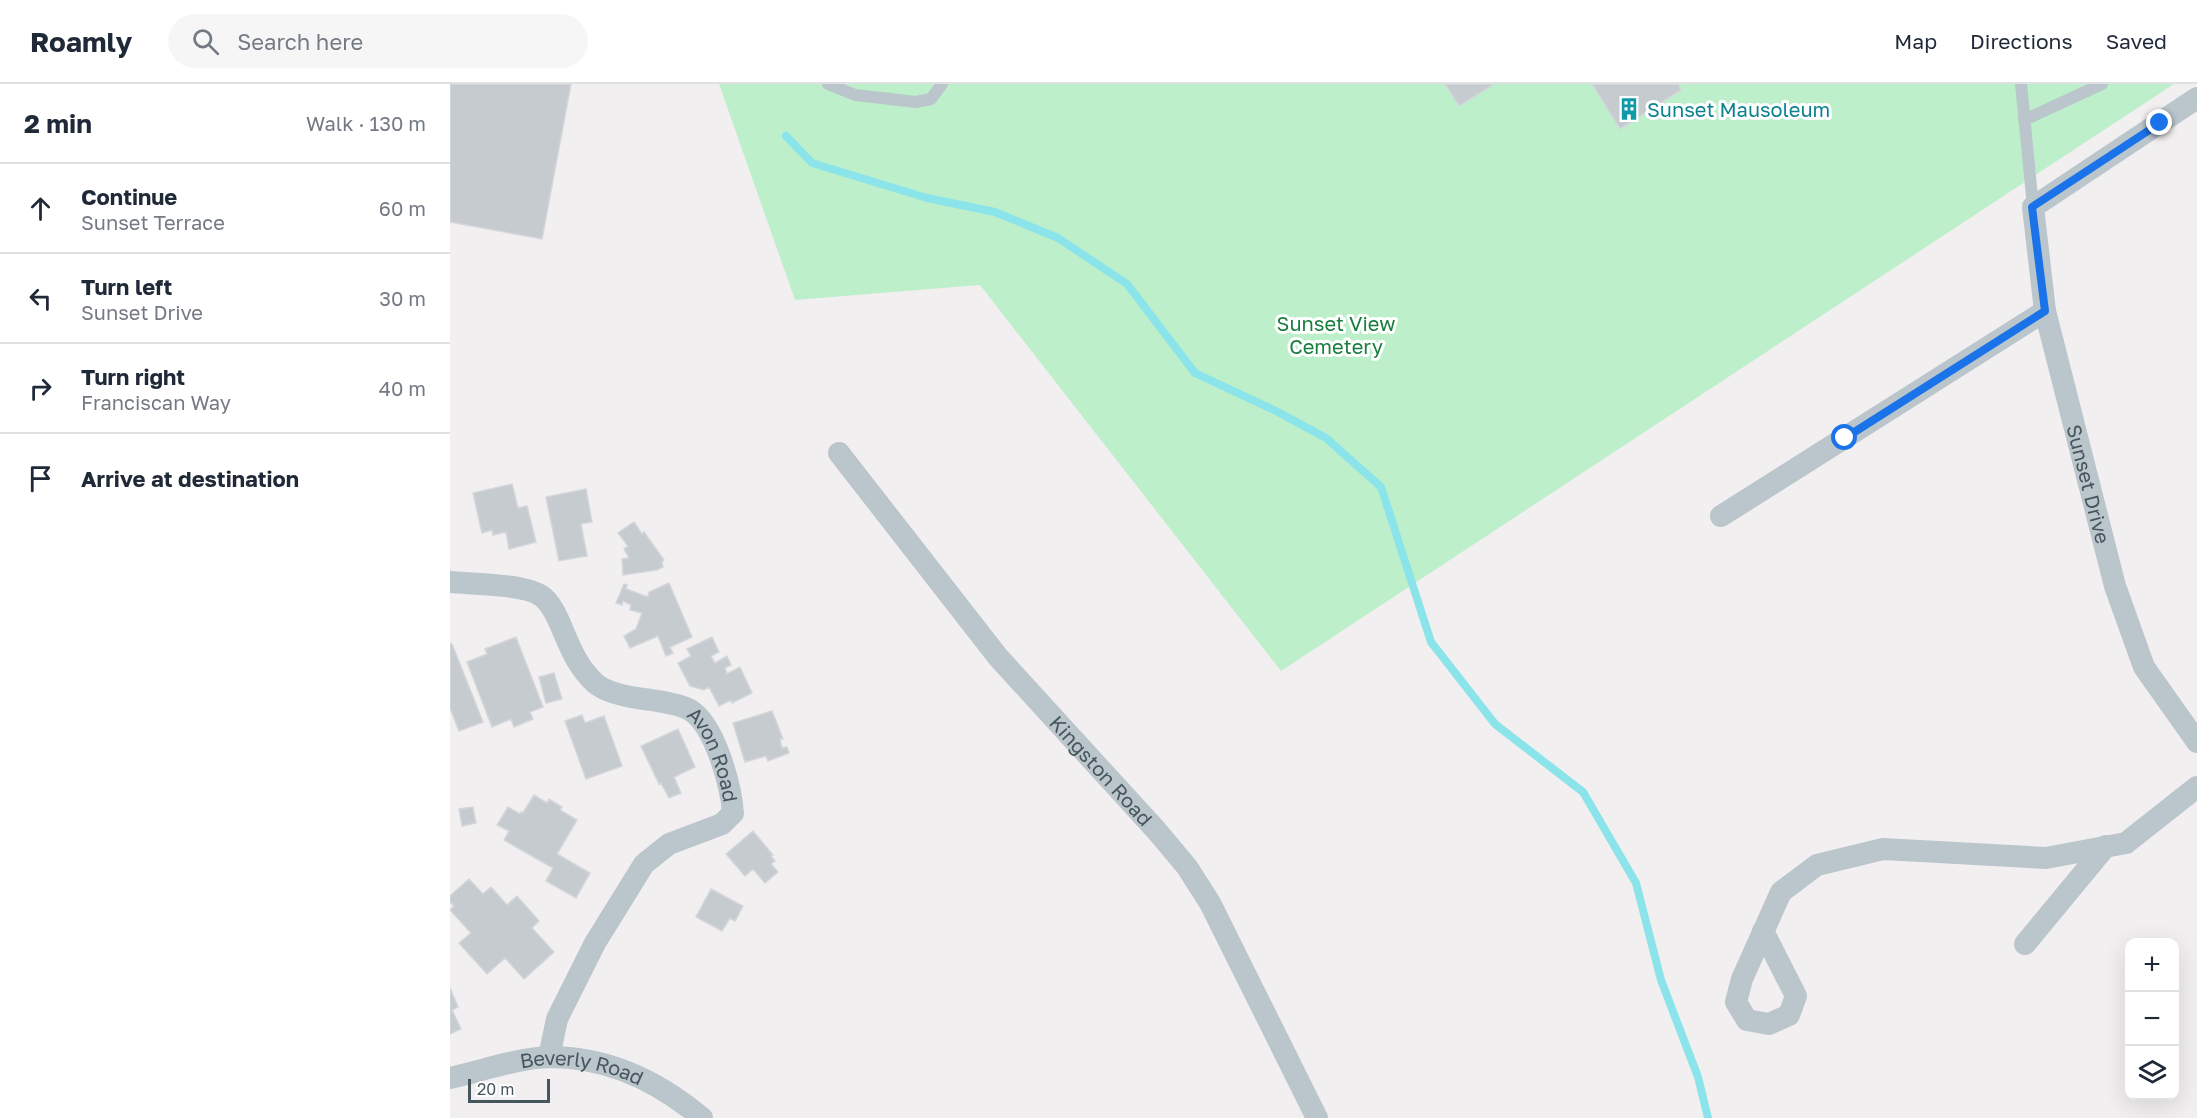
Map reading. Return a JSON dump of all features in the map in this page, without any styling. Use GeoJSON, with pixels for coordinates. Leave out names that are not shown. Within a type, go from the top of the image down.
{"type":"FeatureCollection","features":[{"type":"Feature","properties":{"kind":"street"},"geometry":{"type":"LineString","coordinates":[[2032,207],[2197,98]]}},
{"type":"Feature","properties":{"kind":"street","name":"Sunset Drive"},"geometry":{"type":"LineString","coordinates":[[2032,207],[2045,311],[2115,586],[2144,667],[2197,742]]}},
{"type":"Feature","properties":{"kind":"street"},"geometry":{"type":"LineString","coordinates":[[1721,516],[2045,311]]}},
{"type":"Feature","properties":{"kind":"street","name":"Kingston Road"},"geometry":{"type":"LineString","coordinates":[[839,453],[998,657],[1187,867],[1210,903],[1317,1118]]}},
{"type":"Feature","properties":{"kind":"street","name":"Avon Road"},"geometry":{"type":"LineString","coordinates":[[450,582],[517,588],[541,595],[556,615],[577,664],[597,684],[627,696],[670,703],[691,711],[705,726],[714,743],[732,799],[733,813],[722,824],[669,844],[644,864],[585,962],[557,1019],[549,1057]]}},
{"type":"Feature","properties":{"kind":"street"},"geometry":{"type":"LineString","coordinates":[[1763,931],[1796,996],[1790,1015],[1769,1024],[1747,1020],[1736,1002],[1742,979],[1763,931],[1781,891],[1817,865],[1883,849],[2046,858],[2126,843],[2197,787]]}},
{"type":"Feature","properties":{"kind":"street"},"geometry":{"type":"LineString","coordinates":[[2025,944],[2106,846]]}},
{"type":"Feature","properties":{"kind":"street"},"geometry":{"type":"LineString","coordinates":[[1742,979],[1757,969],[1772,967],[1787,976]]}},
{"type":"Feature","properties":{"kind":"street","name":"Beverly Road"},"geometry":{"type":"LineString","coordinates":[[450,1078],[549,1057],[580,1059],[623,1069],[654,1082],[679,1098],[702,1118]]}},
{"type":"Feature","properties":{"kind":"lane"},"geometry":{"type":"LineString","coordinates":[[828,84],[855,95],[916,102],[931,99],[942,84]]}},
{"type":"Feature","properties":{"kind":"lane"},"geometry":{"type":"LineString","coordinates":[[2021,84],[2032,207]]}},
{"type":"Feature","properties":{"kind":"lane"},"geometry":{"type":"LineString","coordinates":[[2024,120],[2102,84]]}},
{"type":"Feature","properties":{"kind":"green space","name":"Sunset View Cemetery"},"geometry":{"type":"Polygon","coordinates":[[[719,84],[2174,84],[1281,671],[980,285],[795,300],[719,84]]]}},
{"type":"Feature","properties":{"kind":"building"},"geometry":{"type":"Polygon","coordinates":[[[450,84],[571,84],[542,239],[450,222],[450,84]]]}},
{"type":"Feature","properties":{"kind":"building"},"geometry":{"type":"Polygon","coordinates":[[[1445,84],[1494,84],[1459,106],[1445,84]]]}},
{"type":"Feature","properties":{"kind":"building","name":"Sunset Mausoleum"},"geometry":{"type":"Polygon","coordinates":[[[1592,84],[1678,84],[1681,90],[1620,129],[1592,84]]]}},
{"type":"Feature","properties":{"kind":"building"},"geometry":{"type":"Polygon","coordinates":[[[512,484],[518,508],[527,506],[536,542],[509,549],[506,532],[493,535],[492,530],[482,533],[473,493],[512,484]]]}},
{"type":"Feature","properties":{"kind":"building"},"geometry":{"type":"Polygon","coordinates":[[[586,489],[592,522],[581,524],[587,556],[559,561],[546,497],[586,489]]]}},
{"type":"Feature","properties":{"kind":"building"},"geometry":{"type":"Polygon","coordinates":[[[634,522],[664,560],[663,567],[623,575],[622,559],[629,558],[624,549],[628,546],[618,533],[634,522]]]}},
{"type":"Feature","properties":{"kind":"building"},"geometry":{"type":"Polygon","coordinates":[[[669,583],[692,637],[670,647],[673,653],[666,656],[658,636],[630,648],[624,636],[636,629],[642,613],[630,610],[631,605],[623,601],[622,605],[616,603],[624,584],[627,585],[626,589],[648,597],[649,592],[669,583]]]}},
{"type":"Feature","properties":{"kind":"building"},"geometry":{"type":"Polygon","coordinates":[[[516,637],[543,707],[530,712],[533,719],[514,727],[511,719],[492,727],[467,662],[487,654],[485,649],[516,637]]]}},
{"type":"Feature","properties":{"kind":"building"},"geometry":{"type":"Polygon","coordinates":[[[712,637],[719,652],[711,656],[715,663],[727,656],[731,665],[725,668],[727,674],[740,667],[752,693],[732,703],[731,700],[719,706],[709,687],[704,690],[690,686],[678,663],[691,656],[687,649],[712,637]]]}},
{"type":"Feature","properties":{"kind":"building"},"geometry":{"type":"Polygon","coordinates":[[[450,644],[452,644],[483,722],[459,731],[450,708],[450,644]]]}},
{"type":"Feature","properties":{"kind":"building"},"geometry":{"type":"Polygon","coordinates":[[[554,673],[562,699],[546,703],[539,677],[554,673]]]}},
{"type":"Feature","properties":{"kind":"building"},"geometry":{"type":"Polygon","coordinates":[[[772,711],[783,739],[780,739],[782,748],[787,747],[789,753],[768,761],[766,756],[745,762],[733,723],[772,711]]]}},
{"type":"Feature","properties":{"kind":"building"},"geometry":{"type":"Polygon","coordinates":[[[582,715],[585,723],[604,716],[622,766],[586,779],[565,721],[582,715]]]}},
{"type":"Feature","properties":{"kind":"building"},"geometry":{"type":"Polygon","coordinates":[[[678,729],[695,767],[674,777],[681,793],[669,798],[661,783],[659,784],[641,746],[678,729]]]}},
{"type":"Feature","properties":{"kind":"building"},"geometry":{"type":"Polygon","coordinates":[[[534,795],[547,803],[549,799],[562,807],[560,810],[577,820],[557,854],[590,873],[576,898],[546,881],[553,868],[504,840],[509,831],[497,825],[508,807],[520,814],[523,813],[534,795]]]}},
{"type":"Feature","properties":{"kind":"building"},"geometry":{"type":"Polygon","coordinates":[[[473,807],[476,823],[462,826],[459,809],[473,807]]]}},
{"type":"Feature","properties":{"kind":"building"},"geometry":{"type":"Polygon","coordinates":[[[753,831],[773,855],[771,856],[775,861],[771,864],[778,872],[765,883],[753,869],[745,876],[726,854],[753,831]]]}},
{"type":"Feature","properties":{"kind":"building"},"geometry":{"type":"Polygon","coordinates":[[[469,879],[483,894],[491,887],[507,905],[517,896],[539,921],[532,928],[554,952],[524,979],[505,958],[487,974],[459,943],[471,933],[450,910],[454,906],[450,902],[450,896],[469,879]]]}},
{"type":"Feature","properties":{"kind":"building"},"geometry":{"type":"Polygon","coordinates":[[[711,889],[743,906],[735,921],[730,918],[722,931],[696,917],[711,889]]]}},
{"type":"Feature","properties":{"kind":"building"},"geometry":{"type":"Polygon","coordinates":[[[450,988],[458,1007],[452,1010],[461,1029],[450,1034],[450,988]]]}},
{"type":"Feature","properties":{"kind":"waterway"},"geometry":{"type":"LineString","coordinates":[[786,136],[812,163],[927,198],[995,212],[1058,238],[1127,284],[1195,373],[1276,411],[1326,438],[1381,487],[1431,642],[1495,724],[1583,792],[1636,883],[1661,980],[1698,1077],[1708,1118]]}},
{"type":"Feature","properties":{"kind":"place","name":"Sunset Mausoleum"},"geometry":{"type":"Point","coordinates":[1629,109]}},
{"type":"Feature","properties":{"kind":"route"},"geometry":{"type":"LineString","coordinates":[[1845,438],[2045,311],[2032,207],[2160,123]]}}]}
